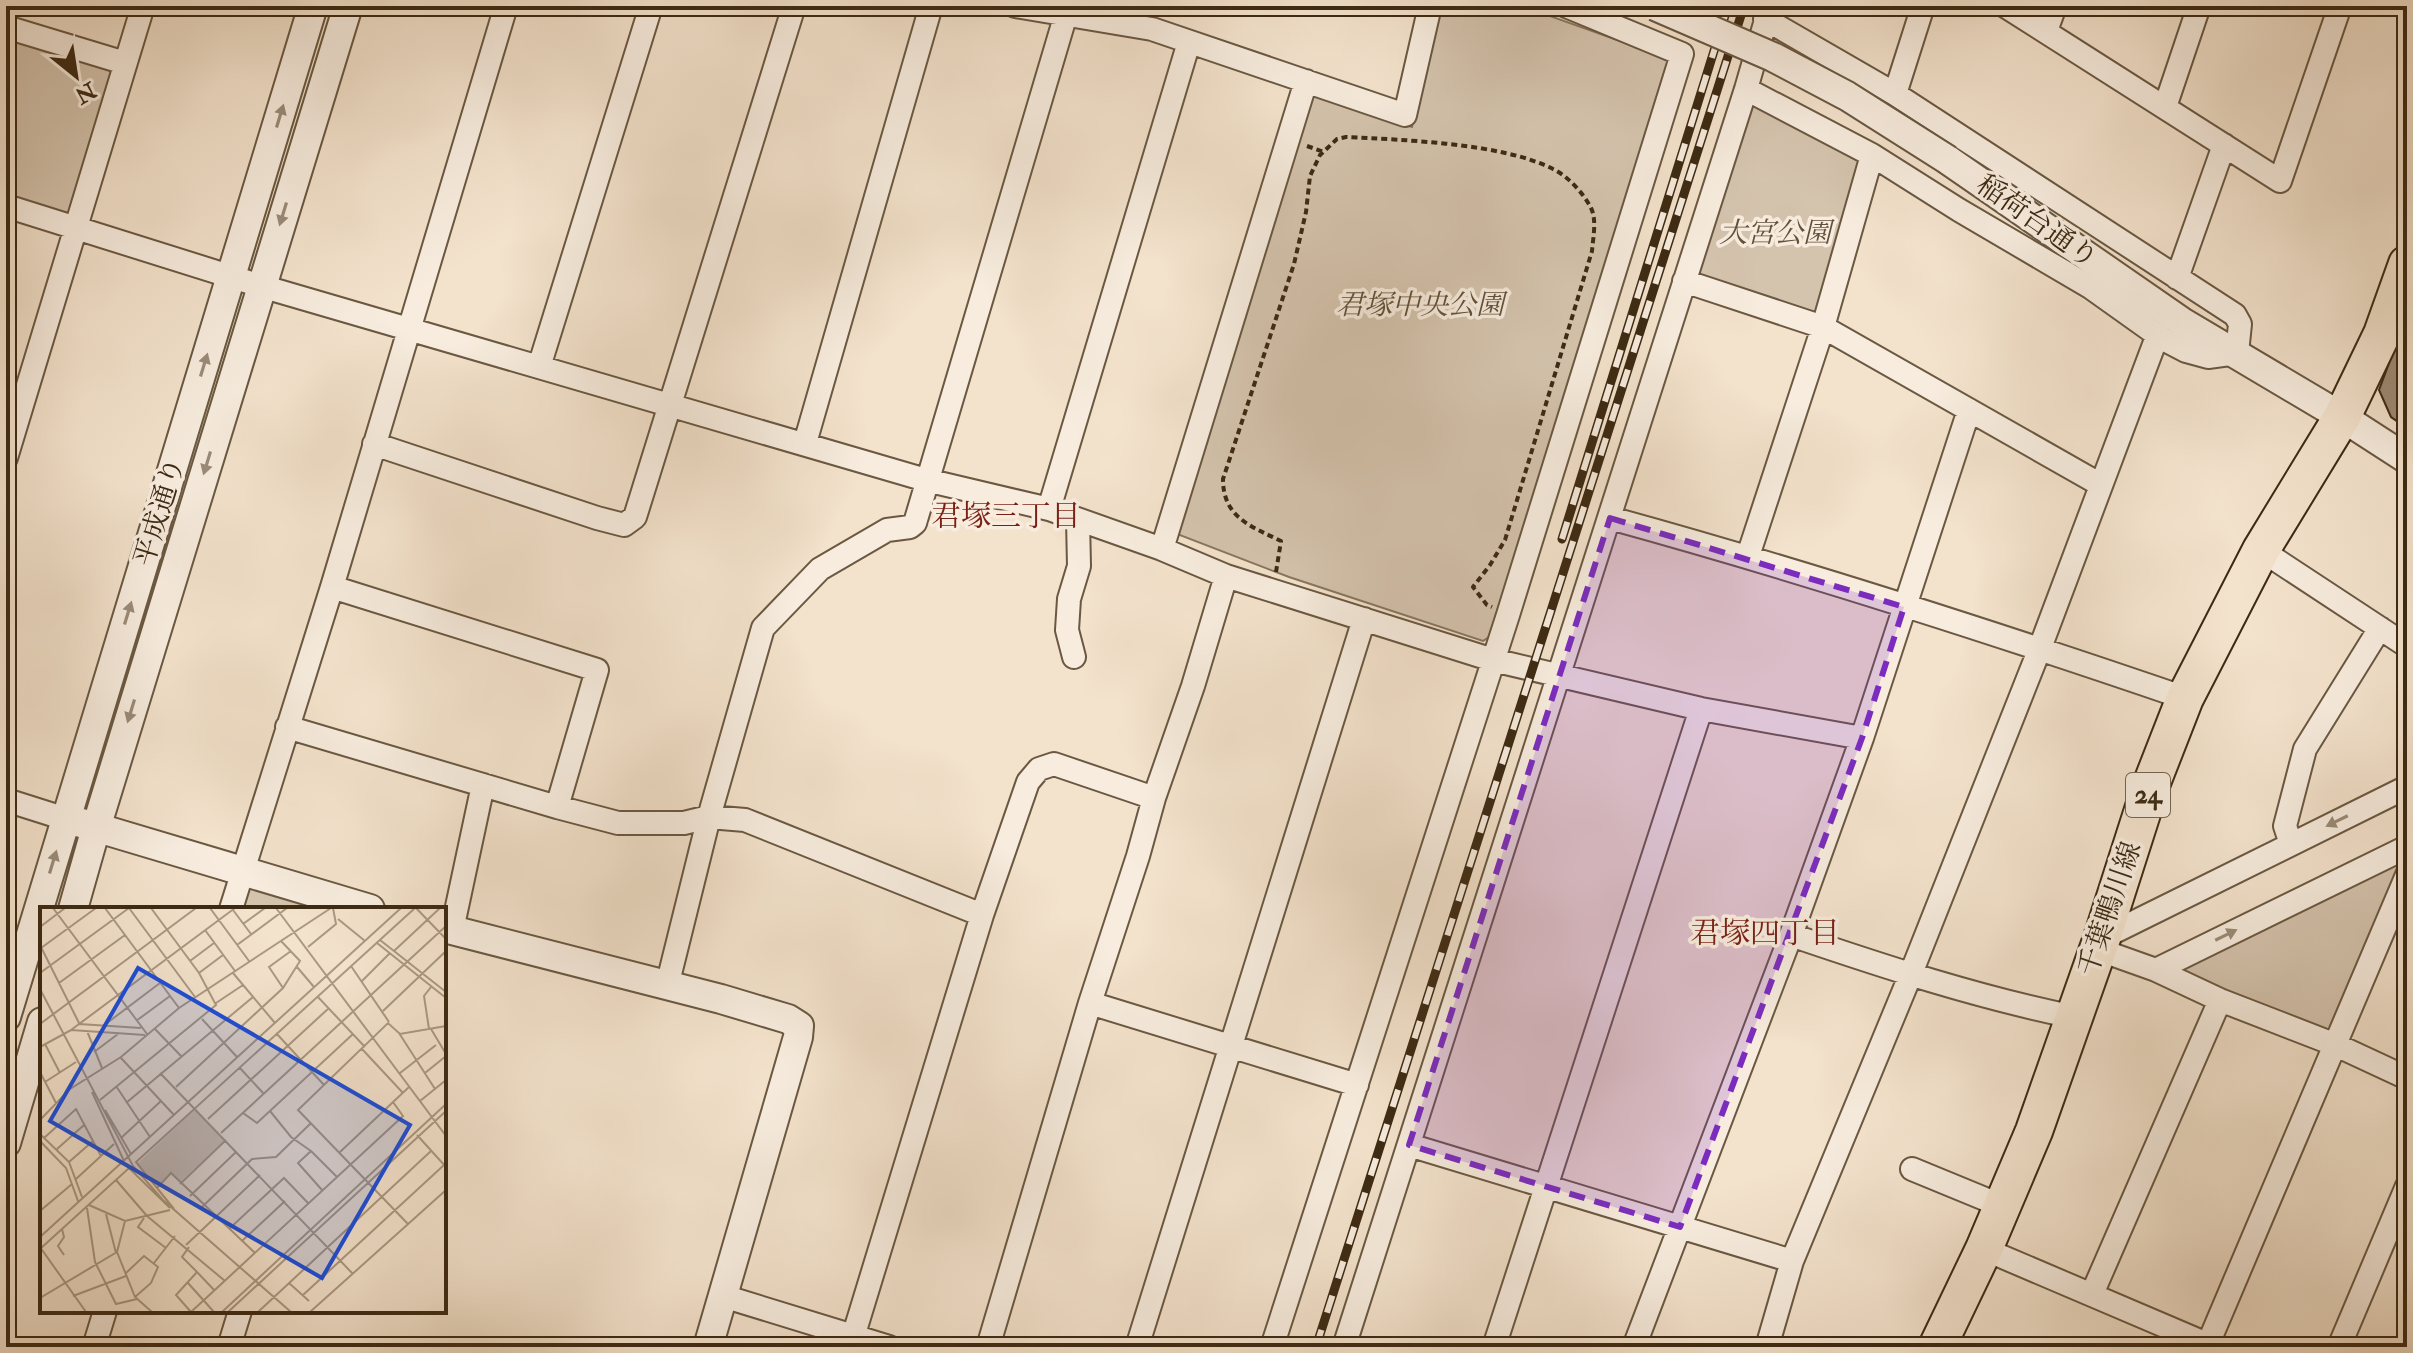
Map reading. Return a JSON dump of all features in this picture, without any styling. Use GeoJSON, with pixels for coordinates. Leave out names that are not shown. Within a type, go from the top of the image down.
{"type":"FeatureCollection","features":[{"type":"Feature","properties":{"kind":"main road","name":"千葉鴨川線"},"geometry":{"type":"LineString","coordinates":[[1937,1347],[1984,1249],[2034,1131],[2100,944],[2151,785],[2185,698],[2261,550],[2342,417],[2382,334],[2407,264]]}},
{"type":"Feature","properties":{"kind":"street"},"geometry":{"type":"LineString","coordinates":[[6,458],[143,6]]}},
{"type":"Feature","properties":{"kind":"street","name":"平成通り"},"geometry":{"type":"LineString","coordinates":[[6,1017],[313,6]]}},
{"type":"Feature","properties":{"kind":"street","name":"平成通り"},"geometry":{"type":"LineString","coordinates":[[74,907],[348,6]]}},
{"type":"Feature","properties":{"kind":"street"},"geometry":{"type":"LineString","coordinates":[[232,907],[332,587],[506,6]]}},
{"type":"Feature","properties":{"kind":"street"},"geometry":{"type":"LineString","coordinates":[[539,367],[651,6]]}},
{"type":"Feature","properties":{"kind":"street"},"geometry":{"type":"LineString","coordinates":[[374,444],[597,518],[624,525],[635,517],[794,6]]}},
{"type":"Feature","properties":{"kind":"street"},"geometry":{"type":"LineString","coordinates":[[805,443],[931,6]]}},
{"type":"Feature","properties":{"kind":"street"},"geometry":{"type":"LineString","coordinates":[[1015,6],[1152,29],[1405,115],[1430,6]]}},
{"type":"Feature","properties":{"kind":"street"},"geometry":{"type":"LineString","coordinates":[[1272,1347],[1508,615],[1682,54],[1566,6]]}},
{"type":"Feature","properties":{"kind":"street","name":"稲荷台通り"},"geometry":{"type":"LineString","coordinates":[[1655,6],[1785,63],[1847,96],[1948,160],[2182,322],[2407,459]]}},
{"type":"Feature","properties":{"kind":"street"},"geometry":{"type":"LineString","coordinates":[[1895,94],[1923,6]]}},
{"type":"Feature","properties":{"kind":"street"},"geometry":{"type":"LineString","coordinates":[[2005,6],[2280,181],[2340,6]]}},
{"type":"Feature","properties":{"kind":"street"},"geometry":{"type":"LineString","coordinates":[[2046,31],[2055,6]]}},
{"type":"Feature","properties":{"kind":"street"},"geometry":{"type":"LineString","coordinates":[[2165,107],[2199,6]]}},
{"type":"Feature","properties":{"kind":"street"},"geometry":{"type":"LineString","coordinates":[[1344,1347],[1560,677],[1746,89],[1767,13],[2235,315],[2240,324],[2237,353],[2208,357],[2186,351],[2090,287],[1872,155],[1746,89]]}},
{"type":"Feature","properties":{"kind":"street"},"geometry":{"type":"LineString","coordinates":[[667,986],[709,817],[763,628],[820,569],[887,530],[910,527],[915,523],[1066,14]]}},
{"type":"Feature","properties":{"kind":"street"},"geometry":{"type":"LineString","coordinates":[[6,27],[125,63]]}},
{"type":"Feature","properties":{"kind":"street"},"geometry":{"type":"LineString","coordinates":[[1049,509],[1189,42]]}},
{"type":"Feature","properties":{"kind":"street"},"geometry":{"type":"LineString","coordinates":[[1162,549],[1306,81]]}},
{"type":"Feature","properties":{"kind":"street"},"geometry":{"type":"LineString","coordinates":[[2177,278],[2224,145]]}},
{"type":"Feature","properties":{"kind":"street"},"geometry":{"type":"LineString","coordinates":[[1748,556],[1823,327],[1872,155]]}},
{"type":"Feature","properties":{"kind":"street"},"geometry":{"type":"LineString","coordinates":[[6,206],[261,286],[926,480],[1049,509],[1162,549],[1226,576],[1493,660],[1701,709],[1862,738]]}},
{"type":"Feature","properties":{"kind":"street"},"geometry":{"type":"LineString","coordinates":[[1684,281],[1823,327],[2101,485]]}},
{"type":"Feature","properties":{"kind":"street"},"geometry":{"type":"LineString","coordinates":[[1767,1347],[1792,1261],[1910,976],[2040,648],[2158,334]]}},
{"type":"Feature","properties":{"kind":"street"},"geometry":{"type":"LineString","coordinates":[[1634,1347],[1791,935],[1862,738],[1969,410]]}},
{"type":"Feature","properties":{"kind":"street"},"geometry":{"type":"LineString","coordinates":[[1610,518],[1748,556],[2040,648],[2185,698]]}},
{"type":"Feature","properties":{"kind":"street"},"geometry":{"type":"LineString","coordinates":[[1074,657],[1067,630],[1069,599],[1079,566],[1078,520]]}},
{"type":"Feature","properties":{"kind":"street"},"geometry":{"type":"LineString","coordinates":[[2261,550],[2407,646]]}},
{"type":"Feature","properties":{"kind":"street"},"geometry":{"type":"LineString","coordinates":[[988,1347],[1090,1003],[1226,576]]}},
{"type":"Feature","properties":{"kind":"street"},"geometry":{"type":"LineString","coordinates":[[332,587],[597,670],[557,807]]}},
{"type":"Feature","properties":{"kind":"street"},"geometry":{"type":"LineString","coordinates":[[1137,1347],[1364,619]]}},
{"type":"Feature","properties":{"kind":"street"},"geometry":{"type":"LineString","coordinates":[[2291,844],[2285,826],[2305,749],[2380,628]]}},
{"type":"Feature","properties":{"kind":"street"},"geometry":{"type":"LineString","coordinates":[[1494,1347],[1701,709]]}},
{"type":"Feature","properties":{"kind":"street"},"geometry":{"type":"LineString","coordinates":[[287,727],[618,823],[684,823],[709,817],[745,820],[982,915]]}},
{"type":"Feature","properties":{"kind":"street"},"geometry":{"type":"LineString","coordinates":[[851,1342],[982,915],[1028,782],[1039,769],[1054,764],[1154,798]]}},
{"type":"Feature","properties":{"kind":"street"},"geometry":{"type":"LineString","coordinates":[[483,785],[448,929],[721,999],[788,1019],[799,1026],[708,1347]]}},
{"type":"Feature","properties":{"kind":"street"},"geometry":{"type":"LineString","coordinates":[[2100,944],[2407,787]]}},
{"type":"Feature","properties":{"kind":"street"},"geometry":{"type":"LineString","coordinates":[[6,800],[362,907]]}},
{"type":"Feature","properties":{"kind":"street"},"geometry":{"type":"LineString","coordinates":[[2156,970],[2407,847]]}},
{"type":"Feature","properties":{"kind":"street"},"geometry":{"type":"LineString","coordinates":[[1984,1249],[2211,1346],[2407,875]]}},
{"type":"Feature","properties":{"kind":"street"},"geometry":{"type":"LineString","coordinates":[[1791,935],[1910,976],[2000,1001],[2074,1017]]}},
{"type":"Feature","properties":{"kind":"street"},"geometry":{"type":"LineString","coordinates":[[2100,944],[2220,1000],[2336,1045],[2407,1078]]}},
{"type":"Feature","properties":{"kind":"street"},"geometry":{"type":"LineString","coordinates":[[2092,1294],[2220,1000]]}},
{"type":"Feature","properties":{"kind":"street"},"geometry":{"type":"LineString","coordinates":[[1090,1003],[1357,1085]]}},
{"type":"Feature","properties":{"kind":"street"},"geometry":{"type":"LineString","coordinates":[[6,1143],[40,1029]]}},
{"type":"Feature","properties":{"kind":"street"},"geometry":{"type":"LineString","coordinates":[[1409,1145],[1792,1261]]}},
{"type":"Feature","properties":{"kind":"street"},"geometry":{"type":"LineString","coordinates":[[1912,1169],[2002,1206]]}},
{"type":"Feature","properties":{"kind":"street"},"geometry":{"type":"LineString","coordinates":[[2339,1347],[2407,1186]]}},
{"type":"Feature","properties":{"kind":"street"},"geometry":{"type":"LineString","coordinates":[[723,1296],[851,1342],[889,1347]]}},
{"type":"Feature","properties":{"kind":"street"},"geometry":{"type":"LineString","coordinates":[[94,1347],[104,1313]]}},
{"type":"Feature","properties":{"kind":"street"},"geometry":{"type":"LineString","coordinates":[[229,1347],[239,1313]]}},
{"type":"Feature","properties":{"kind":"path"},"geometry":{"type":"LineString","coordinates":[[1273,590],[1281,541],[1249,525],[1231,509],[1224,500],[1223,479],[1294,264],[1306,212],[1310,176],[1320,155],[1337,139],[1346,137],[1488,149],[1528,159],[1555,170],[1591,207],[1594,217],[1592,251],[1505,540],[1473,587],[1487,605],[1508,615]]}},
{"type":"Feature","properties":{"kind":"highlighted area"},"geometry":{"type":"Polygon","coordinates":[[[1610,518],[1904,607],[1862,738],[1680,1227],[1409,1145],[1610,518]]]}},
{"type":"Feature","properties":{"kind":"green space","name":"君塚中央公園"},"geometry":{"type":"Polygon","coordinates":[[[1437,6],[1522,6],[1665,57],[1671,66],[1489,637],[1483,641],[1289,577],[1177,534],[1309,99],[1317,94],[1412,127],[1437,6]]]}},
{"type":"Feature","properties":{"kind":"green space"},"geometry":{"type":"Polygon","coordinates":[[[6,27],[125,63],[75,226],[6,206],[6,27]]]}},
{"type":"Feature","properties":{"kind":"green space","name":"大宮公園"},"geometry":{"type":"Polygon","coordinates":[[[1746,89],[1872,155],[1823,327],[1684,281],[1746,89]]]}},
{"type":"Feature","properties":{"kind":"green space"},"geometry":{"type":"Polygon","coordinates":[[[2407,847],[2407,875],[2336,1045],[2156,970],[2407,847]]]}},
{"type":"Feature","properties":{"kind":"green space"},"geometry":{"type":"Polygon","coordinates":[[[243,871],[357,907],[232,907],[243,871]]]}},
{"type":"Feature","properties":{"kind":"building"},"geometry":{"type":"Polygon","coordinates":[[[2407,315],[2407,428],[2391,417],[2379,390],[2407,315]]]}},
{"type":"Feature","properties":{"kind":"railway"},"geometry":{"type":"LineString","coordinates":[[1562,539],[1728,6]]}},
{"type":"Feature","properties":{"kind":"railway"},"geometry":{"type":"LineString","coordinates":[[1316,1347],[1744,6]]}},
{"type":"Feature","properties":{"kind":"district","name":"君塚三丁目"},"geometry":{"type":"Point","coordinates":[1006,516]}},
{"type":"Feature","properties":{"kind":"district","name":"君塚四丁目"},"geometry":{"type":"Point","coordinates":[1765,933]}}]}
